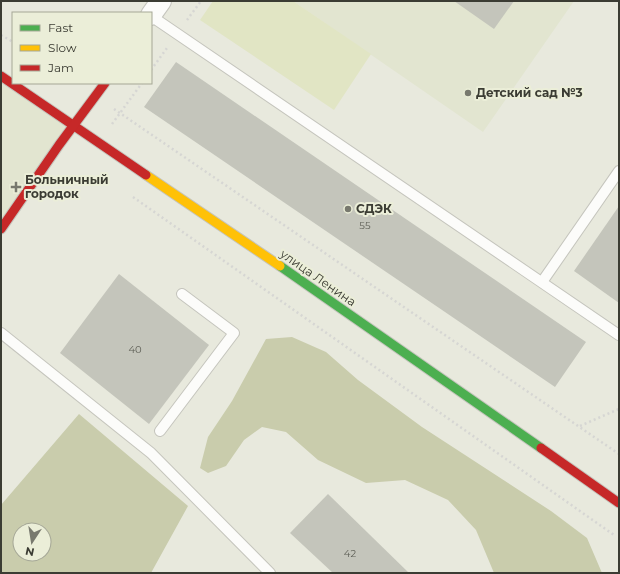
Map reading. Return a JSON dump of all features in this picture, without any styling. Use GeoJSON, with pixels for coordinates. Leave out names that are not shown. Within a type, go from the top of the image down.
{"type":"FeatureCollection","features":[{"type":"Feature","properties":{"kind":"main road","name":"улица Ленина"},"geometry":{"type":"LineString","coordinates":[[1,76],[12,83]]}},
{"type":"Feature","properties":{"kind":"main road","name":"улица Ленина"},"geometry":{"type":"LineString","coordinates":[[13,84],[99,142],[619,503]]}},
{"type":"Feature","properties":{"kind":"main road"},"geometry":{"type":"LineString","coordinates":[[1,229],[104,84]]}},
{"type":"Feature","properties":{"kind":"street"},"geometry":{"type":"LineString","coordinates":[[152,14],[161,1]]}},
{"type":"Feature","properties":{"kind":"lane"},"geometry":{"type":"LineString","coordinates":[[152,16],[619,335]]}},
{"type":"Feature","properties":{"kind":"lane"},"geometry":{"type":"LineString","coordinates":[[542,282],[619,171]]}},
{"type":"Feature","properties":{"kind":"lane"},"geometry":{"type":"LineString","coordinates":[[160,431],[234,333],[182,294]]}},
{"type":"Feature","properties":{"kind":"lane"},"geometry":{"type":"LineString","coordinates":[[1,333],[151,453],[270,573]]}},
{"type":"Feature","properties":{"kind":"path"},"geometry":{"type":"LineString","coordinates":[[1,35],[12,41]]}},
{"type":"Feature","properties":{"kind":"path"},"geometry":{"type":"LineString","coordinates":[[99,142],[141,84]]}},
{"type":"Feature","properties":{"kind":"path"},"geometry":{"type":"LineString","coordinates":[[96,97],[619,454]]}},
{"type":"Feature","properties":{"kind":"path"},"geometry":{"type":"LineString","coordinates":[[129,194],[614,535]]}},
{"type":"Feature","properties":{"kind":"path"},"geometry":{"type":"LineString","coordinates":[[580,427],[619,409]]}},
{"type":"Feature","properties":{"kind":"shaded area"},"geometry":{"type":"Polygon","coordinates":[[[213,1],[293,1],[371,54],[334,110],[200,20],[213,1]]]}},
{"type":"Feature","properties":{"kind":"shaded area","name":"Детский сад №3"},"geometry":{"type":"Polygon","coordinates":[[[293,1],[574,1],[483,132],[293,1]]]}},
{"type":"Feature","properties":{"kind":"shaded area","name":"Больничный городок"},"geometry":{"type":"Polygon","coordinates":[[[1,76],[74,125],[1,229],[1,76]]]}},
{"type":"Feature","properties":{"kind":"shaded area"},"geometry":{"type":"Polygon","coordinates":[[[292,337],[326,352],[358,380],[422,427],[551,511],[587,538],[602,573],[494,573],[476,530],[448,500],[405,480],[366,483],[318,460],[286,432],[262,427],[244,440],[226,466],[208,473],[200,468],[208,437],[232,401],[266,339],[292,337]]]}},
{"type":"Feature","properties":{"kind":"shaded area"},"geometry":{"type":"Polygon","coordinates":[[[79,414],[188,506],[151,573],[1,573],[1,505],[79,414]]]}},
{"type":"Feature","properties":{"kind":"building"},"geometry":{"type":"Polygon","coordinates":[[[454,1],[514,1],[494,29],[454,1]]]}},
{"type":"Feature","properties":{"kind":"building"},"geometry":{"type":"Polygon","coordinates":[[[176,62],[586,342],[555,387],[144,107],[176,62]]]}},
{"type":"Feature","properties":{"kind":"building"},"geometry":{"type":"Polygon","coordinates":[[[619,206],[619,303],[574,271],[619,206]]]}},
{"type":"Feature","properties":{"kind":"building"},"geometry":{"type":"Polygon","coordinates":[[[119,274],[209,345],[149,424],[60,353],[119,274]]]}},
{"type":"Feature","properties":{"kind":"building"},"geometry":{"type":"Polygon","coordinates":[[[328,494],[409,573],[333,573],[290,533],[328,494]]]}},
{"type":"Feature","properties":{"kind":"traffic: fast"},"geometry":{"type":"LineString","coordinates":[[280,266],[541,448]]}},
{"type":"Feature","properties":{"kind":"traffic: slow"},"geometry":{"type":"LineString","coordinates":[[146,175],[280,266]]}},
{"type":"Feature","properties":{"kind":"traffic: jam"},"geometry":{"type":"LineString","coordinates":[[1,76],[12,84]]}},
{"type":"Feature","properties":{"kind":"traffic: jam"},"geometry":{"type":"LineString","coordinates":[[13,84],[146,175]]}},
{"type":"Feature","properties":{"kind":"traffic: jam"},"geometry":{"type":"LineString","coordinates":[[1,229],[59,145],[104,84]]}},
{"type":"Feature","properties":{"kind":"traffic: jam"},"geometry":{"type":"LineString","coordinates":[[541,448],[619,503]]}},
{"type":"Feature","properties":{"kind":"place","name":"Детский сад №3"},"geometry":{"type":"Point","coordinates":[468,93]}},
{"type":"Feature","properties":{"kind":"place","name":"Больничный городок"},"geometry":{"type":"Point","coordinates":[16,187]}},
{"type":"Feature","properties":{"kind":"place","name":"СДЭК"},"geometry":{"type":"Point","coordinates":[348,209]}}]}
